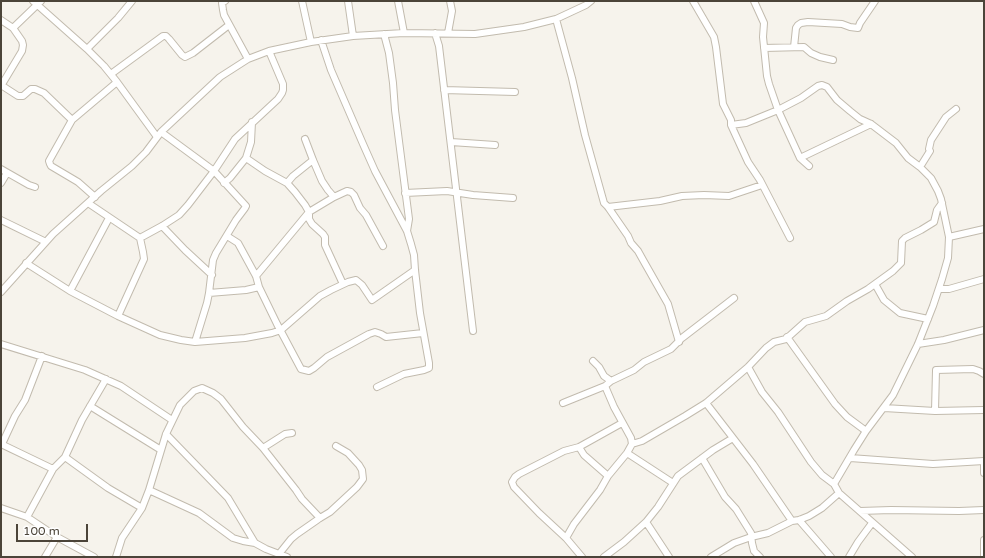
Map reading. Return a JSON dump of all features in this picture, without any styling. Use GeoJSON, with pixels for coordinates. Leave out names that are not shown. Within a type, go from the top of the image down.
{"type":"FeatureCollection","features":[{"type":"Feature","properties":{"kind":"street"},"geometry":{"type":"LineString","coordinates":[[87,49],[118,18],[132,1]]}},
{"type":"Feature","properties":{"kind":"street"},"geometry":{"type":"LineString","coordinates":[[226,1],[222,3],[223,10],[248,59]]}},
{"type":"Feature","properties":{"kind":"street"},"geometry":{"type":"LineString","coordinates":[[302,1],[310,42]]}},
{"type":"Feature","properties":{"kind":"street"},"geometry":{"type":"LineString","coordinates":[[348,1],[353,36]]}},
{"type":"Feature","properties":{"kind":"street"},"geometry":{"type":"LineString","coordinates":[[398,1],[404,33]]}},
{"type":"Feature","properties":{"kind":"street"},"geometry":{"type":"LineString","coordinates":[[448,33],[452,10],[450,1]]}},
{"type":"Feature","properties":{"kind":"street"},"geometry":{"type":"LineString","coordinates":[[1,292],[54,234],[141,158],[160,134],[220,77],[248,59],[269,51],[310,42],[353,36],[404,33],[475,34],[524,26],[556,19],[586,5],[591,1]]}},
{"type":"Feature","properties":{"kind":"street"},"geometry":{"type":"LineString","coordinates":[[693,1],[714,37],[723,104],[731,125],[748,162],[760,180],[790,238]]}},
{"type":"Feature","properties":{"kind":"street"},"geometry":{"type":"LineString","coordinates":[[754,1],[764,23],[763,37],[767,76],[778,110],[800,158],[809,166]]}},
{"type":"Feature","properties":{"kind":"street"},"geometry":{"type":"LineString","coordinates":[[794,48],[796,28],[798,25],[808,22],[842,24],[858,28],[875,1]]}},
{"type":"Feature","properties":{"kind":"street"},"geometry":{"type":"LineString","coordinates":[[13,28],[37,2],[111,74],[160,134],[214,171],[246,206],[216,253],[209,293],[195,342]]}},
{"type":"Feature","properties":{"kind":"street"},"geometry":{"type":"LineString","coordinates":[[556,19],[572,78],[585,135],[604,203],[638,251],[668,304],[679,342]]}},
{"type":"Feature","properties":{"kind":"street"},"geometry":{"type":"LineString","coordinates":[[1,20],[13,28],[23,45],[22,51],[1,85],[18,96],[22,96],[31,89],[36,89],[44,94],[72,120]]}},
{"type":"Feature","properties":{"kind":"street"},"geometry":{"type":"LineString","coordinates":[[111,74],[163,36],[166,36],[185,58],[229,24]]}},
{"type":"Feature","properties":{"kind":"street"},"geometry":{"type":"LineString","coordinates":[[435,33],[439,46],[473,331]]}},
{"type":"Feature","properties":{"kind":"street"},"geometry":{"type":"LineString","coordinates":[[384,34],[388,53],[409,218],[407,232]]}},
{"type":"Feature","properties":{"kind":"street"},"geometry":{"type":"LineString","coordinates":[[321,40],[331,70],[363,144],[375,171],[407,232],[414,255],[423,333],[430,363],[429,368],[404,374],[377,387]]}},
{"type":"Feature","properties":{"kind":"street"},"geometry":{"type":"LineString","coordinates":[[764,48],[804,47],[811,53],[833,60]]}},
{"type":"Feature","properties":{"kind":"street"},"geometry":{"type":"LineString","coordinates":[[140,238],[162,226],[184,210],[214,171],[235,138],[278,99],[283,90],[283,84],[269,51]]}},
{"type":"Feature","properties":{"kind":"street"},"geometry":{"type":"LineString","coordinates":[[95,197],[78,182],[52,166],[49,161],[72,120],[117,82]]}},
{"type":"Feature","properties":{"kind":"street"},"geometry":{"type":"LineString","coordinates":[[731,125],[746,123],[778,110],[822,85],[827,87],[837,100],[860,119],[870,124],[896,143],[908,158],[931,178],[942,203],[949,237],[948,258],[933,306],[918,344],[893,395],[866,431],[834,484]]}},
{"type":"Feature","properties":{"kind":"street"},"geometry":{"type":"LineString","coordinates":[[444,90],[515,92]]}},
{"type":"Feature","properties":{"kind":"street"},"geometry":{"type":"LineString","coordinates":[[920,167],[930,151],[931,140],[946,117],[956,109]]}},
{"type":"Feature","properties":{"kind":"street"},"geometry":{"type":"LineString","coordinates":[[224,182],[230,178],[246,158],[252,142],[252,122]]}},
{"type":"Feature","properties":{"kind":"street"},"geometry":{"type":"LineString","coordinates":[[800,158],[870,124]]}},
{"type":"Feature","properties":{"kind":"street"},"geometry":{"type":"LineString","coordinates":[[305,139],[322,181],[334,197]]}},
{"type":"Feature","properties":{"kind":"street"},"geometry":{"type":"LineString","coordinates":[[451,142],[495,145]]}},
{"type":"Feature","properties":{"kind":"street"},"geometry":{"type":"LineString","coordinates":[[246,158],[265,171],[287,183],[295,192],[305,205],[312,224],[325,237],[325,245],[343,284]]}},
{"type":"Feature","properties":{"kind":"street"},"geometry":{"type":"LineString","coordinates":[[287,183],[293,176],[313,160]]}},
{"type":"Feature","properties":{"kind":"street"},"geometry":{"type":"LineString","coordinates":[[1,169],[29,186],[35,186]]}},
{"type":"Feature","properties":{"kind":"street"},"geometry":{"type":"LineString","coordinates":[[1,183],[7,173]]}},
{"type":"Feature","properties":{"kind":"street"},"geometry":{"type":"LineString","coordinates":[[608,207],[660,201],[682,196],[729,196],[762,186]]}},
{"type":"Feature","properties":{"kind":"street"},"geometry":{"type":"LineString","coordinates":[[256,276],[308,212],[343,192],[348,191],[354,195],[360,208],[366,215],[383,246]]}},
{"type":"Feature","properties":{"kind":"street"},"geometry":{"type":"LineString","coordinates":[[405,193],[447,191],[473,195],[513,198]]}},
{"type":"Feature","properties":{"kind":"street"},"geometry":{"type":"LineString","coordinates":[[88,203],[140,238],[144,259],[118,316]]}},
{"type":"Feature","properties":{"kind":"street"},"geometry":{"type":"LineString","coordinates":[[632,444],[642,441],[706,403],[748,367],[766,348],[774,342],[786,339],[805,322],[826,316],[875,284],[901,264],[902,241],[934,222],[937,210],[942,203]]}},
{"type":"Feature","properties":{"kind":"street"},"geometry":{"type":"LineString","coordinates":[[70,291],[109,218]]}},
{"type":"Feature","properties":{"kind":"street"},"geometry":{"type":"LineString","coordinates":[[1,220],[46,242]]}},
{"type":"Feature","properties":{"kind":"street"},"geometry":{"type":"LineString","coordinates":[[162,226],[212,275]]}},
{"type":"Feature","properties":{"kind":"street"},"geometry":{"type":"LineString","coordinates":[[949,237],[984,229]]}},
{"type":"Feature","properties":{"kind":"street"},"geometry":{"type":"LineString","coordinates":[[227,236],[238,243],[256,276],[259,287],[301,369],[308,371],[327,357],[375,332],[386,337],[423,333]]}},
{"type":"Feature","properties":{"kind":"street"},"geometry":{"type":"LineString","coordinates":[[26,263],[70,291],[118,316],[160,335],[195,342],[245,338],[272,333],[281,330],[320,296],[343,284],[356,280],[362,285],[372,300],[415,270]]}},
{"type":"Feature","properties":{"kind":"street"},"geometry":{"type":"LineString","coordinates":[[939,289],[949,289],[984,279]]}},
{"type":"Feature","properties":{"kind":"street"},"geometry":{"type":"LineString","coordinates":[[875,284],[884,300],[900,313],[928,319]]}},
{"type":"Feature","properties":{"kind":"street"},"geometry":{"type":"LineString","coordinates":[[209,293],[246,290],[259,287]]}},
{"type":"Feature","properties":{"kind":"street"},"geometry":{"type":"LineString","coordinates":[[563,403],[605,386],[611,381],[634,370],[644,362],[671,349],[682,338],[734,298]]}},
{"type":"Feature","properties":{"kind":"street"},"geometry":{"type":"LineString","coordinates":[[918,344],[944,340],[984,330]]}},
{"type":"Feature","properties":{"kind":"street"},"geometry":{"type":"LineString","coordinates":[[787,337],[835,404],[847,417],[866,431]]}},
{"type":"Feature","properties":{"kind":"street"},"geometry":{"type":"LineString","coordinates":[[1,344],[85,370],[106,379],[121,386],[172,420]]}},
{"type":"Feature","properties":{"kind":"street"},"geometry":{"type":"LineString","coordinates":[[42,356],[26,400],[15,416],[2,444],[54,469]]}},
{"type":"Feature","properties":{"kind":"street"},"geometry":{"type":"LineString","coordinates":[[593,361],[599,367],[604,376],[611,381]]}},
{"type":"Feature","properties":{"kind":"street"},"geometry":{"type":"LineString","coordinates":[[748,367],[762,392],[778,412],[811,462],[822,475],[834,484],[839,493],[912,557]]}},
{"type":"Feature","properties":{"kind":"street"},"geometry":{"type":"LineString","coordinates":[[935,411],[936,370],[973,369],[984,374]]}},
{"type":"Feature","properties":{"kind":"street"},"geometry":{"type":"LineString","coordinates":[[27,517],[54,469],[66,457],[82,420],[106,379]]}},
{"type":"Feature","properties":{"kind":"street"},"geometry":{"type":"LineString","coordinates":[[566,538],[574,524],[600,490],[608,476],[627,453],[632,444],[631,438],[614,407],[605,386]]}},
{"type":"Feature","properties":{"kind":"street"},"geometry":{"type":"LineString","coordinates":[[116,557],[122,538],[142,508],[172,420],[180,405],[194,391],[202,388],[221,399],[242,427],[263,448],[302,499],[320,518]]}},
{"type":"Feature","properties":{"kind":"street"},"geometry":{"type":"LineString","coordinates":[[706,403],[753,464],[792,521]]}},
{"type":"Feature","properties":{"kind":"street"},"geometry":{"type":"LineString","coordinates":[[90,406],[161,450]]}},
{"type":"Feature","properties":{"kind":"street"},"geometry":{"type":"LineString","coordinates":[[884,408],[935,411],[984,410]]}},
{"type":"Feature","properties":{"kind":"street"},"geometry":{"type":"LineString","coordinates":[[582,557],[566,538],[539,514],[514,487],[512,482],[519,474],[564,451],[579,447],[622,423]]}},
{"type":"Feature","properties":{"kind":"street"},"geometry":{"type":"LineString","coordinates":[[263,448],[285,434],[292,433]]}},
{"type":"Feature","properties":{"kind":"street"},"geometry":{"type":"LineString","coordinates":[[166,434],[228,498],[255,543]]}},
{"type":"Feature","properties":{"kind":"street"},"geometry":{"type":"LineString","coordinates":[[604,557],[624,542],[646,522],[658,507],[678,476],[713,450],[733,438]]}},
{"type":"Feature","properties":{"kind":"street"},"geometry":{"type":"LineString","coordinates":[[279,554],[291,539],[330,512],[357,487],[363,479],[362,470],[359,465],[348,453],[336,446]]}},
{"type":"Feature","properties":{"kind":"street"},"geometry":{"type":"LineString","coordinates":[[579,447],[584,455],[608,476]]}},
{"type":"Feature","properties":{"kind":"street"},"geometry":{"type":"LineString","coordinates":[[627,453],[673,483]]}},
{"type":"Feature","properties":{"kind":"street"},"geometry":{"type":"LineString","coordinates":[[66,457],[108,488],[142,508]]}},
{"type":"Feature","properties":{"kind":"street"},"geometry":{"type":"LineString","coordinates":[[702,458],[725,497],[736,509],[751,533],[754,551],[760,557]]}},
{"type":"Feature","properties":{"kind":"street"},"geometry":{"type":"LineString","coordinates":[[850,458],[933,464],[984,461]]}},
{"type":"Feature","properties":{"kind":"street"},"geometry":{"type":"LineString","coordinates":[[984,465],[984,473]]}},
{"type":"Feature","properties":{"kind":"street"},"geometry":{"type":"LineString","coordinates":[[149,490],[198,514],[233,538],[255,543],[266,550],[287,557]]}},
{"type":"Feature","properties":{"kind":"street"},"geometry":{"type":"LineString","coordinates":[[711,557],[734,543],[768,533],[792,521],[799,520],[822,508],[839,493]]}},
{"type":"Feature","properties":{"kind":"street"},"geometry":{"type":"LineString","coordinates":[[1,508],[27,517],[57,537],[94,557]]}},
{"type":"Feature","properties":{"kind":"street"},"geometry":{"type":"LineString","coordinates":[[860,511],[984,510]]}},
{"type":"Feature","properties":{"kind":"street"},"geometry":{"type":"LineString","coordinates":[[799,520],[831,557]]}},
{"type":"Feature","properties":{"kind":"street"},"geometry":{"type":"LineString","coordinates":[[646,522],[669,557]]}},
{"type":"Feature","properties":{"kind":"street"},"geometry":{"type":"LineString","coordinates":[[851,556],[858,542],[872,523]]}},
{"type":"Feature","properties":{"kind":"street"},"geometry":{"type":"LineString","coordinates":[[45,557],[57,537]]}},
{"type":"Feature","properties":{"kind":"street"},"geometry":{"type":"LineString","coordinates":[[984,540],[984,557]]}}]}
